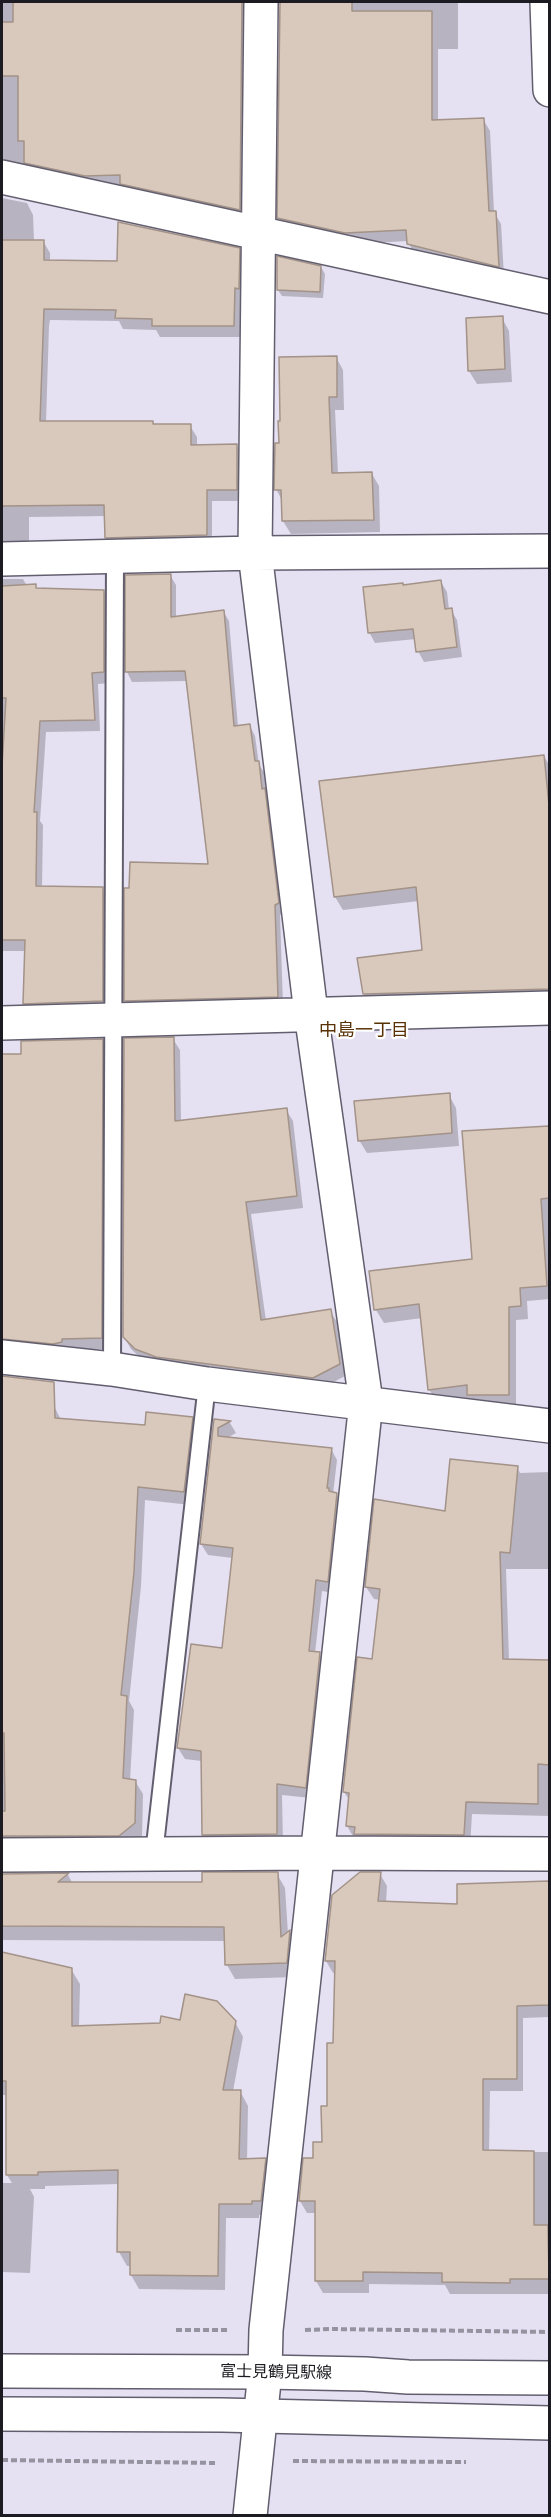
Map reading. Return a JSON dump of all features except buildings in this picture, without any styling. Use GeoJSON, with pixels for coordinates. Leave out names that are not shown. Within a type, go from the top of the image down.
{"type":"FeatureCollection","features":[{"type":"Feature","properties":{"kind":"main road"},"geometry":{"type":"LineString","coordinates":[[250,2516],[265,2372],[266,2330],[366,1402],[311,1013],[255,553],[261,2]]}},
{"type":"Feature","properties":{"kind":"main road"},"geometry":{"type":"LineString","coordinates":[[547,2],[549,90]]}},
{"type":"Feature","properties":{"kind":"main road"},"geometry":{"type":"LineString","coordinates":[[2,177],[549,297]]}},
{"type":"Feature","properties":{"kind":"main road"},"geometry":{"type":"LineString","coordinates":[[2,559],[255,553],[549,551]]}},
{"type":"Feature","properties":{"kind":"main road"},"geometry":{"type":"LineString","coordinates":[[2,1023],[549,1008]]}},
{"type":"Feature","properties":{"kind":"main road"},"geometry":{"type":"LineString","coordinates":[[2,1357],[112,1369],[207,1384],[549,1426]]}},
{"type":"Feature","properties":{"kind":"main road"},"geometry":{"type":"LineString","coordinates":[[2,1856],[318,1853],[549,1854]]}},
{"type":"Feature","properties":{"kind":"main road","name":"富士見鶴見駅線"},"geometry":{"type":"LineString","coordinates":[[2,2371],[265,2372],[408,2377],[549,2378]]}},
{"type":"Feature","properties":{"kind":"main road"},"geometry":{"type":"LineString","coordinates":[[2,2414],[260,2416],[549,2423]]}},
{"type":"Feature","properties":{"kind":"lane"},"geometry":{"type":"LineString","coordinates":[[112,1369],[115,558]]}},
{"type":"Feature","properties":{"kind":"lane"},"geometry":{"type":"LineString","coordinates":[[154,1854],[207,1384]]}},
{"type":"Feature","properties":{"kind":"district","name":"中島一丁目"},"geometry":{"type":"Point","coordinates":[364,1031]}}]}
